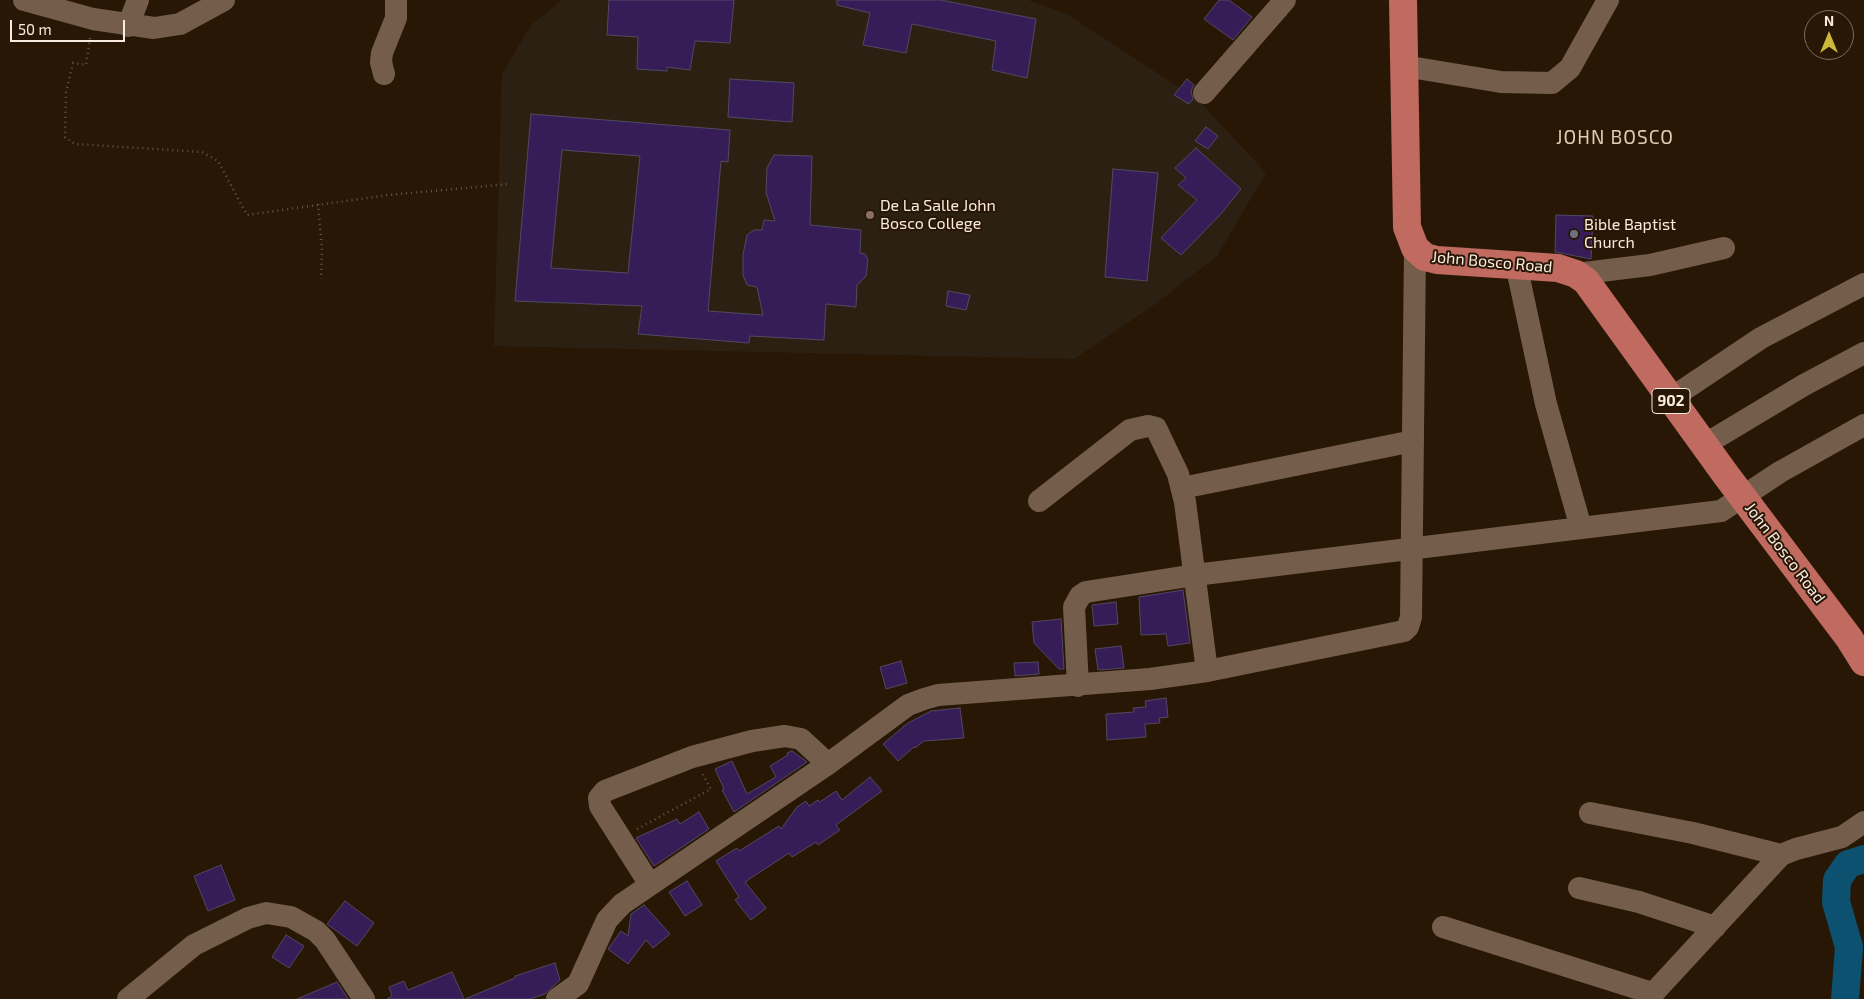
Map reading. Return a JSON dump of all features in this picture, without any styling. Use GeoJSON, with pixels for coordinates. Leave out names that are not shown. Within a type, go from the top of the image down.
{"type":"FeatureCollection","features":[{"type":"Feature","properties":{"kind":"highway","name":"John Bosco Road"},"geometry":{"type":"LineString","coordinates":[[1402,0],[1407,227],[1415,248],[1425,256],[1436,260],[1558,268],[1576,274],[1595,291],[1704,446],[1849,638],[1864,662]]}},
{"type":"Feature","properties":{"kind":"street"},"geometry":{"type":"LineString","coordinates":[[24,0],[93,19],[128,26],[154,28],[180,24],[224,0]]}},
{"type":"Feature","properties":{"kind":"street"},"geometry":{"type":"LineString","coordinates":[[128,26],[138,0]]}},
{"type":"Feature","properties":{"kind":"street"},"geometry":{"type":"LineString","coordinates":[[384,74],[381,62],[382,52],[396,18],[396,0]]}},
{"type":"Feature","properties":{"kind":"street"},"geometry":{"type":"LineString","coordinates":[[1204,93],[1285,0]]}},
{"type":"Feature","properties":{"kind":"street"},"geometry":{"type":"LineString","coordinates":[[1404,66],[1502,82],[1552,83],[1570,68],[1608,0]]}},
{"type":"Feature","properties":{"kind":"street"},"geometry":{"type":"LineString","coordinates":[[557,999],[578,984],[607,920],[615,910],[649,883],[828,764],[908,705],[924,698],[938,695],[1078,686],[1207,671],[1404,631],[1408,628],[1411,617],[1415,248]]}},
{"type":"Feature","properties":{"kind":"street"},"geometry":{"type":"LineString","coordinates":[[1576,274],[1650,265],[1724,248]]}},
{"type":"Feature","properties":{"kind":"street"},"geometry":{"type":"LineString","coordinates":[[1516,264],[1546,404],[1581,528]]}},
{"type":"Feature","properties":{"kind":"street"},"geometry":{"type":"LineString","coordinates":[[1670,399],[1761,338],[1864,284]]}},
{"type":"Feature","properties":{"kind":"street"},"geometry":{"type":"LineString","coordinates":[[1704,446],[1804,385],[1864,353]]}},
{"type":"Feature","properties":{"kind":"street"},"geometry":{"type":"LineString","coordinates":[[1078,686],[1074,607],[1080,596],[1086,592],[1194,575],[1721,511],[1780,472],[1864,425]]}},
{"type":"Feature","properties":{"kind":"street"},"geometry":{"type":"LineString","coordinates":[[1039,502],[1130,430],[1138,426],[1156,428],[1182,488],[1207,671]]}},
{"type":"Feature","properties":{"kind":"street"},"geometry":{"type":"LineString","coordinates":[[1182,488],[1412,441]]}},
{"type":"Feature","properties":{"kind":"street"},"geometry":{"type":"LineString","coordinates":[[649,883],[600,806],[601,794],[692,757],[752,741],[794,736],[801,739],[828,764]]}},
{"type":"Feature","properties":{"kind":"street"},"geometry":{"type":"LineString","coordinates":[[1590,813],[1702,835],[1781,855]]}},
{"type":"Feature","properties":{"kind":"street"},"geometry":{"type":"LineString","coordinates":[[1443,927],[1650,996],[1781,855],[1796,849],[1842,837],[1864,822]]}},
{"type":"Feature","properties":{"kind":"street"},"geometry":{"type":"LineString","coordinates":[[1579,888],[1639,902],[1715,927]]}},
{"type":"Feature","properties":{"kind":"street"},"geometry":{"type":"LineString","coordinates":[[128,999],[194,945],[248,918],[266,913],[291,917],[316,931],[325,940],[364,999]]}},
{"type":"Feature","properties":{"kind":"path"},"geometry":{"type":"LineString","coordinates":[[93,19],[86,65],[73,62],[66,92],[65,137],[75,144],[202,152],[218,161],[247,215],[436,189],[509,184]]}},
{"type":"Feature","properties":{"kind":"path"},"geometry":{"type":"LineString","coordinates":[[318,204],[322,248],[321,279]]}},
{"type":"Feature","properties":{"kind":"path"},"geometry":{"type":"LineString","coordinates":[[620,839],[711,789],[692,757]]}},
{"type":"Feature","properties":{"kind":"shaded area","name":"De La Salle John Bosco College"},"geometry":{"type":"Polygon","coordinates":[[[562,0],[1028,0],[1065,13],[1201,103],[1266,173],[1217,256],[1154,305],[1074,359],[494,346],[502,74],[531,25],[562,0]]]}},
{"type":"Feature","properties":{"kind":"building"},"geometry":{"type":"Polygon","coordinates":[[[609,0],[734,0],[730,43],[695,41],[690,70],[667,67],[667,71],[637,69],[638,37],[607,35],[609,0]]]}},
{"type":"Feature","properties":{"kind":"building"},"geometry":{"type":"Polygon","coordinates":[[[837,0],[941,0],[1036,19],[1027,78],[992,70],[996,41],[912,24],[906,53],[863,45],[870,13],[837,5],[837,0]]]}},
{"type":"Feature","properties":{"kind":"building"},"geometry":{"type":"Polygon","coordinates":[[[1219,0],[1229,0],[1252,17],[1233,40],[1204,19],[1219,0]]]}},
{"type":"Feature","properties":{"kind":"building"},"geometry":{"type":"Polygon","coordinates":[[[730,79],[794,83],[792,122],[728,117],[730,79]]]}},
{"type":"Feature","properties":{"kind":"building"},"geometry":{"type":"Polygon","coordinates":[[[1187,79],[1194,85],[1191,91],[1193,99],[1189,104],[1174,95],[1187,79]]]}},
{"type":"Feature","properties":{"kind":"building"},"geometry":{"type":"Polygon","coordinates":[[[531,114],[730,130],[728,162],[721,161],[708,311],[763,315],[757,287],[747,285],[743,275],[743,255],[747,235],[754,230],[762,230],[764,220],[775,221],[766,192],[767,168],[774,155],[812,156],[810,225],[861,230],[860,253],[865,254],[868,260],[866,276],[857,285],[856,307],[826,304],[824,340],[750,336],[749,343],[638,334],[642,306],[515,301],[531,114]],[[562,150],[551,268],[628,273],[640,156],[562,150]]]}},
{"type":"Feature","properties":{"kind":"building"},"geometry":{"type":"Polygon","coordinates":[[[1206,127],[1218,136],[1208,149],[1195,141],[1206,127]]]}},
{"type":"Feature","properties":{"kind":"building"},"geometry":{"type":"Polygon","coordinates":[[[1196,148],[1241,189],[1220,215],[1181,255],[1161,238],[1197,200],[1178,185],[1186,178],[1175,168],[1196,148]]]}},
{"type":"Feature","properties":{"kind":"building"},"geometry":{"type":"Polygon","coordinates":[[[1113,169],[1158,173],[1147,281],[1105,277],[1113,169]]]}},
{"type":"Feature","properties":{"kind":"building","name":"Bible Baptist Church"},"geometry":{"type":"Polygon","coordinates":[[[1556,215],[1593,216],[1591,259],[1555,252],[1556,215]]]}},
{"type":"Feature","properties":{"kind":"building"},"geometry":{"type":"Polygon","coordinates":[[[948,291],[970,295],[966,310],[946,306],[948,291]]]}},
{"type":"Feature","properties":{"kind":"building"},"geometry":{"type":"Polygon","coordinates":[[[1183,590],[1190,643],[1168,646],[1166,634],[1141,635],[1139,597],[1183,590]]]}},
{"type":"Feature","properties":{"kind":"building"},"geometry":{"type":"Polygon","coordinates":[[[1116,602],[1118,624],[1094,626],[1092,605],[1116,602]]]}},
{"type":"Feature","properties":{"kind":"building"},"geometry":{"type":"Polygon","coordinates":[[[1061,619],[1064,669],[1059,669],[1034,643],[1032,622],[1061,619]]]}},
{"type":"Feature","properties":{"kind":"building"},"geometry":{"type":"Polygon","coordinates":[[[1121,646],[1124,668],[1098,670],[1095,649],[1121,646]]]}},
{"type":"Feature","properties":{"kind":"building"},"geometry":{"type":"Polygon","coordinates":[[[901,661],[907,683],[886,689],[880,667],[901,661]]]}},
{"type":"Feature","properties":{"kind":"building"},"geometry":{"type":"Polygon","coordinates":[[[1038,662],[1039,674],[1015,676],[1014,663],[1038,662]]]}},
{"type":"Feature","properties":{"kind":"building"},"geometry":{"type":"Polygon","coordinates":[[[1166,698],[1168,717],[1159,718],[1160,723],[1145,724],[1146,737],[1107,740],[1106,714],[1134,712],[1133,708],[1146,707],[1145,701],[1166,698]]]}},
{"type":"Feature","properties":{"kind":"building"},"geometry":{"type":"Polygon","coordinates":[[[960,708],[964,738],[924,741],[898,761],[883,744],[908,723],[931,711],[960,708]]]}},
{"type":"Feature","properties":{"kind":"building"},"geometry":{"type":"Polygon","coordinates":[[[792,751],[807,762],[734,812],[722,790],[724,789],[715,769],[732,761],[747,794],[776,777],[770,766],[792,751]]]}},
{"type":"Feature","properties":{"kind":"building"},"geometry":{"type":"Polygon","coordinates":[[[870,777],[882,791],[836,825],[840,830],[818,845],[816,842],[792,857],[789,853],[745,882],[766,908],[751,920],[735,900],[739,897],[716,861],[737,848],[739,851],[779,826],[781,829],[797,807],[806,801],[809,806],[818,800],[820,802],[836,791],[842,800],[870,777]]]}},
{"type":"Feature","properties":{"kind":"building"},"geometry":{"type":"Polygon","coordinates":[[[699,812],[709,829],[654,866],[636,838],[677,819],[680,824],[699,812]]]}},
{"type":"Feature","properties":{"kind":"building"},"geometry":{"type":"Polygon","coordinates":[[[221,865],[235,900],[208,911],[194,876],[221,865]]]}},
{"type":"Feature","properties":{"kind":"building"},"geometry":{"type":"Polygon","coordinates":[[[687,881],[702,905],[685,916],[669,892],[687,881]]]}},
{"type":"Feature","properties":{"kind":"building"},"geometry":{"type":"Polygon","coordinates":[[[345,901],[374,923],[357,946],[327,924],[345,901]]]}},
{"type":"Feature","properties":{"kind":"building"},"geometry":{"type":"Polygon","coordinates":[[[644,905],[670,934],[653,948],[646,940],[628,964],[608,949],[621,931],[628,936],[631,914],[644,905]]]}},
{"type":"Feature","properties":{"kind":"building"},"geometry":{"type":"Polygon","coordinates":[[[286,935],[304,946],[289,968],[272,957],[286,935]]]}},
{"type":"Feature","properties":{"kind":"building"},"geometry":{"type":"Polygon","coordinates":[[[555,963],[560,980],[545,994],[530,999],[465,999],[515,978],[515,976],[555,963]]]}},
{"type":"Feature","properties":{"kind":"building"},"geometry":{"type":"Polygon","coordinates":[[[452,972],[464,999],[387,999],[392,996],[389,987],[404,981],[408,990],[452,972]]]}},
{"type":"Feature","properties":{"kind":"building"},"geometry":{"type":"Polygon","coordinates":[[[337,982],[348,999],[297,999],[337,982]]]}},
{"type":"Feature","properties":{"kind":"waterway"},"geometry":{"type":"LineString","coordinates":[[1845,999],[1849,947],[1836,902],[1837,880],[1848,864],[1864,859]]}},
{"type":"Feature","properties":{"kind":"place","name":"De La Salle John Bosco College"},"geometry":{"type":"Point","coordinates":[870,215]}},
{"type":"Feature","properties":{"kind":"place","name":"Bible Baptist Church"},"geometry":{"type":"Point","coordinates":[1574,234]}},
{"type":"Feature","properties":{"kind":"district","name":"JOHN BOSCO"},"geometry":{"type":"Point","coordinates":[1615,138]}}]}
